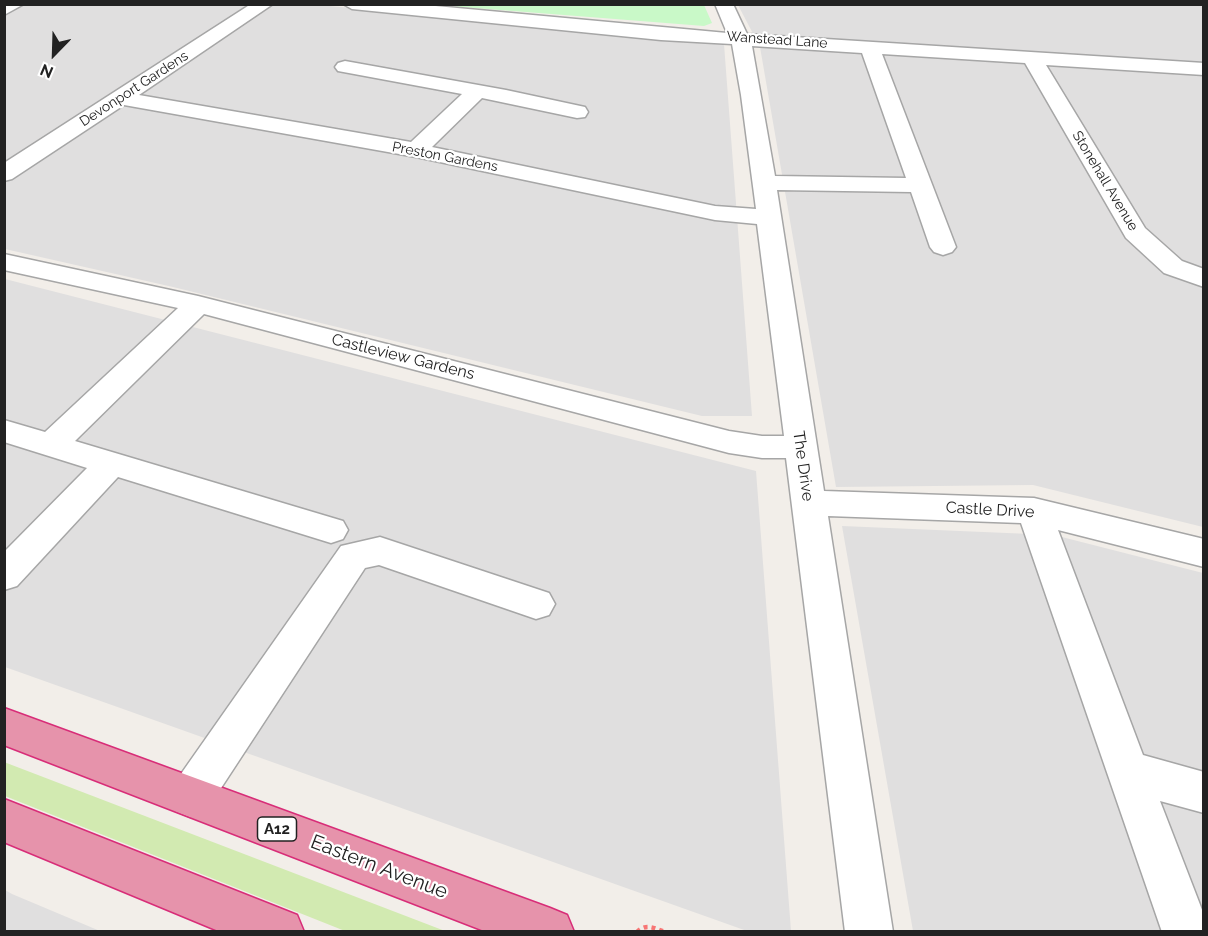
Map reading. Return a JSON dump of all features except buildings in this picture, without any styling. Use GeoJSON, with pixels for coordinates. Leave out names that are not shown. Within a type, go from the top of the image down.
{"type":"FeatureCollection","features":[{"type":"Feature","properties":{"kind":"highway","name":"Eastern Avenue"},"geometry":{"type":"LineString","coordinates":[[4,726],[550,932]]}},
{"type":"Feature","properties":{"kind":"highway"},"geometry":{"type":"LineString","coordinates":[[4,820],[280,932]]}},
{"type":"Feature","properties":{"kind":"street"},"geometry":{"type":"LineString","coordinates":[[4,10],[15,4]]}},
{"type":"Feature","properties":{"kind":"street","name":"Devonport Gardens"},"geometry":{"type":"LineString","coordinates":[[4,174],[264,4]]}},
{"type":"Feature","properties":{"kind":"street","name":"Wanstead Lane"},"geometry":{"type":"LineString","coordinates":[[352,4],[661,33],[1203,69]]}},
{"type":"Feature","properties":{"kind":"street","name":"The Drive"},"geometry":{"type":"LineString","coordinates":[[724,4],[740,38],[752,95],[869,932]]}},
{"type":"Feature","properties":{"kind":"street"},"geometry":{"type":"LineString","coordinates":[[869,46],[943,246]]}},
{"type":"Feature","properties":{"kind":"street","name":"Stonehall Avenue"},"geometry":{"type":"LineString","coordinates":[[1031,57],[1135,233],[1173,267],[1203,279]]}},
{"type":"Feature","properties":{"kind":"street"},"geometry":{"type":"LineString","coordinates":[[345,67],[577,112]]}},
{"type":"Feature","properties":{"kind":"street"},"geometry":{"type":"LineString","coordinates":[[416,150],[477,91]]}},
{"type":"Feature","properties":{"kind":"street","name":"Preston Gardens"},"geometry":{"type":"LineString","coordinates":[[121,98],[416,150],[716,213],[769,217]]}},
{"type":"Feature","properties":{"kind":"street"},"geometry":{"type":"LineString","coordinates":[[764,183],[920,185]]}},
{"type":"Feature","properties":{"kind":"street","name":"Castleview Gardens"},"geometry":{"type":"LineString","coordinates":[[4,262],[198,304],[729,442],[762,447],[801,447]]}},
{"type":"Feature","properties":{"kind":"street"},"geometry":{"type":"LineString","coordinates":[[51,445],[198,304]]}},
{"type":"Feature","properties":{"kind":"street"},"geometry":{"type":"LineString","coordinates":[[4,431],[332,530]]}},
{"type":"Feature","properties":{"kind":"street"},"geometry":{"type":"LineString","coordinates":[[4,576],[111,464]]}},
{"type":"Feature","properties":{"kind":"street","name":"Castle Drive"},"geometry":{"type":"LineString","coordinates":[[808,503],[1034,511],[1203,552]]}},
{"type":"Feature","properties":{"kind":"street"},"geometry":{"type":"LineString","coordinates":[[1034,511],[1186,932]]}},
{"type":"Feature","properties":{"kind":"street"},"geometry":{"type":"LineString","coordinates":[[191,796],[354,556],[380,551],[536,604]]}},
{"type":"Feature","properties":{"kind":"street"},"geometry":{"type":"LineString","coordinates":[[1128,771],[1203,793]]}},
{"type":"Feature","properties":{"kind":"path"},"geometry":{"type":"LineString","coordinates":[[637,932],[642,927],[665,932]]}},
{"type":"Feature","properties":{"kind":"shaded area"},"geometry":{"type":"Polygon","coordinates":[[[4,5],[320,5],[724,44],[752,416],[702,416],[173,287],[5,249],[4,5]]]}},
{"type":"Feature","properties":{"kind":"shaded area"},"geometry":{"type":"Polygon","coordinates":[[[738,5],[1203,5],[1203,527],[1033,485],[836,487],[760,47],[738,5]]]}},
{"type":"Feature","properties":{"kind":"shaded area"},"geometry":{"type":"Polygon","coordinates":[[[5,279],[756,471],[791,931],[747,931],[5,667],[5,279]]]}},
{"type":"Feature","properties":{"kind":"shaded area"},"geometry":{"type":"Polygon","coordinates":[[[842,526],[1054,535],[1203,573],[1203,931],[913,931],[842,526]]]}},
{"type":"Feature","properties":{"kind":"shaded area"},"geometry":{"type":"Polygon","coordinates":[[[5,890],[12,894],[100,931],[5,931],[5,890]]]}},
{"type":"Feature","properties":{"kind":"green space"},"geometry":{"type":"Polygon","coordinates":[[[437,5],[704,5],[712,23],[704,26],[437,5]]]}},
{"type":"Feature","properties":{"kind":"green space"},"geometry":{"type":"Polygon","coordinates":[[[4,762],[445,931],[345,931],[5,796],[4,762]]]}}]}
